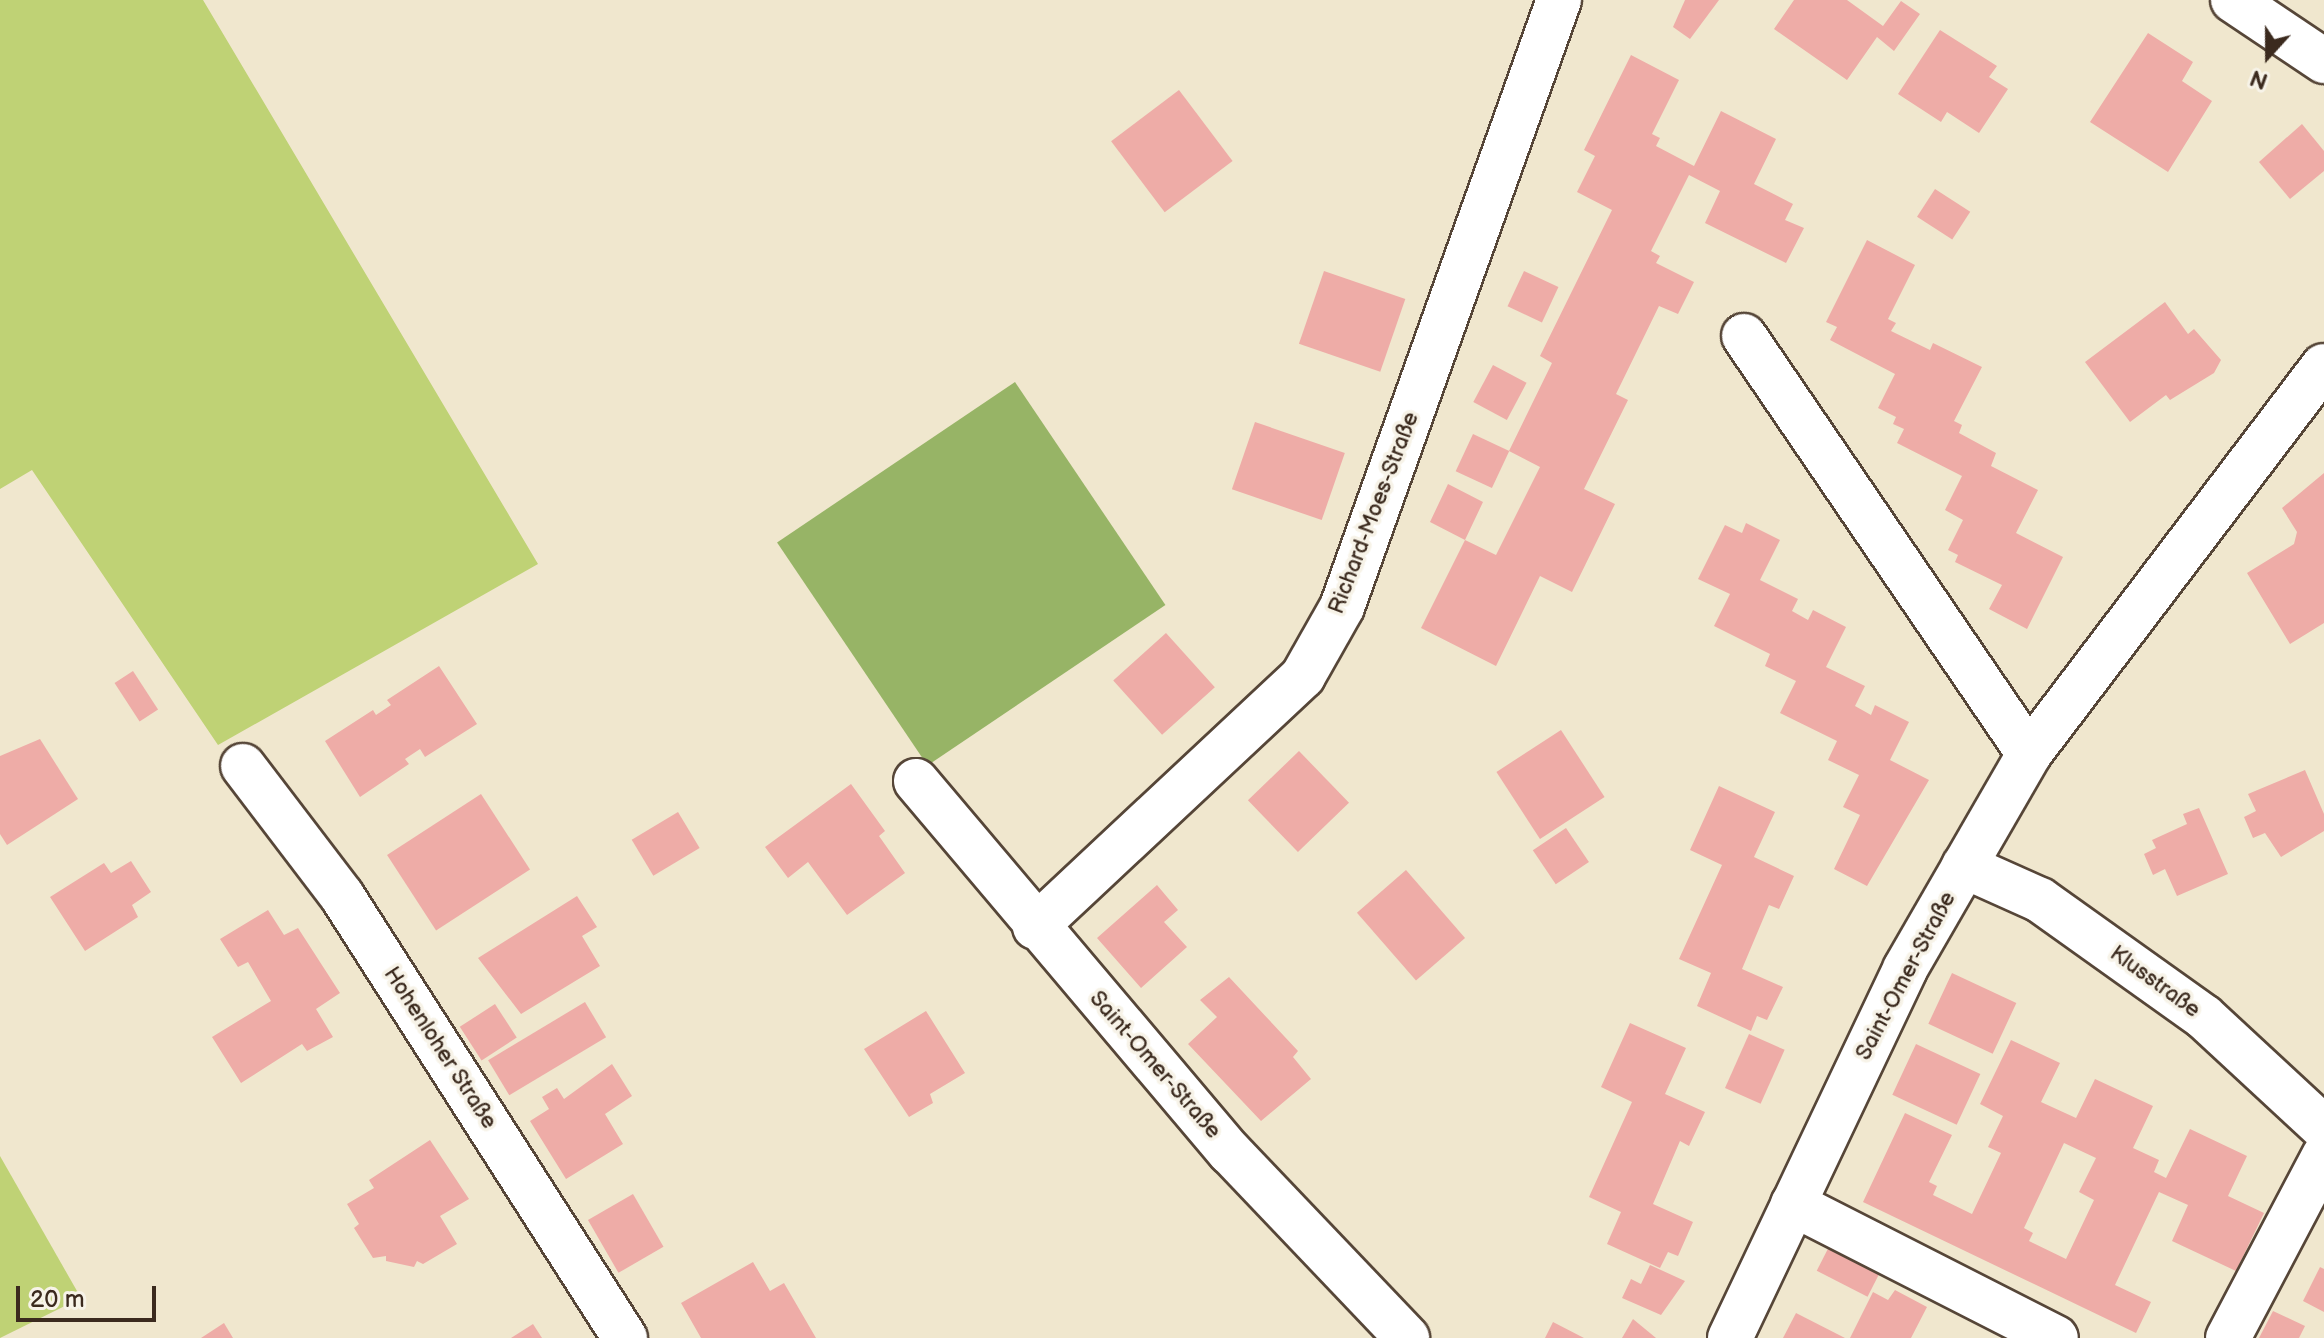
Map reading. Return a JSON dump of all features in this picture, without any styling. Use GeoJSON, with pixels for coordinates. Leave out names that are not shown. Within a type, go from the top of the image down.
{"type":"FeatureCollection","features":[{"type":"Feature","properties":{"kind":"street","name":"Richard-Moes-Straße"},"geometry":{"type":"LineString","coordinates":[[1035,927],[1303,676],[1342,607],[1559,0]]}},
{"type":"Feature","properties":{"kind":"street"},"geometry":{"type":"LineString","coordinates":[[2233,0],[2324,61]]}},
{"type":"Feature","properties":{"kind":"street"},"geometry":{"type":"LineString","coordinates":[[1744,336],[2029,754]]}},
{"type":"Feature","properties":{"kind":"street","name":"Saint-Omer-Straße"},"geometry":{"type":"LineString","coordinates":[[1730,1338],[1905,969],[2029,754],[2324,366]]}},
{"type":"Feature","properties":{"kind":"street","name":"Hohenloher Straße"},"geometry":{"type":"LineString","coordinates":[[243,766],[342,896],[625,1338]]}},
{"type":"Feature","properties":{"kind":"street","name":"Saint-Omer-Straße"},"geometry":{"type":"LineString","coordinates":[[916,781],[1035,927],[1230,1152],[1407,1338]]}},
{"type":"Feature","properties":{"kind":"street","name":"Klusstraße"},"geometry":{"type":"LineString","coordinates":[[1964,866],[2040,900],[2204,1017],[2324,1128]]}},
{"type":"Feature","properties":{"kind":"street"},"geometry":{"type":"LineString","coordinates":[[2228,1338],[2324,1156]]}},
{"type":"Feature","properties":{"kind":"street"},"geometry":{"type":"LineString","coordinates":[[1793,1204],[2056,1338]]}},
{"type":"Feature","properties":{"kind":"green space"},"geometry":{"type":"Polygon","coordinates":[[[0,0],[203,0],[538,564],[218,745],[32,470],[0,489],[0,0]]]}},
{"type":"Feature","properties":{"kind":"green space"},"geometry":{"type":"Polygon","coordinates":[[[1015,382],[1165,605],[927,765],[777,542],[1015,382]]]}},
{"type":"Feature","properties":{"kind":"green space"},"geometry":{"type":"Polygon","coordinates":[[[0,1156],[81,1298],[0,1338],[0,1156]]]}},
{"type":"Feature","properties":{"kind":"building"},"geometry":{"type":"Polygon","coordinates":[[[1685,0],[1719,0],[1690,39],[1673,27],[1685,0]]]}},
{"type":"Feature","properties":{"kind":"building"},"geometry":{"type":"Polygon","coordinates":[[[1794,0],[1847,0],[1883,26],[1901,1],[1920,14],[1894,51],[1877,37],[1847,80],[1774,29],[1794,0]]]}},
{"type":"Feature","properties":{"kind":"building"},"geometry":{"type":"Polygon","coordinates":[[[1940,30],[1997,66],[1989,77],[2008,89],[1979,133],[1947,112],[1941,122],[1898,94],[1940,30]]]}},
{"type":"Feature","properties":{"kind":"building"},"geometry":{"type":"Polygon","coordinates":[[[2148,33],[2193,62],[2182,81],[2212,101],[2168,172],[2090,122],[2148,33]]]}},
{"type":"Feature","properties":{"kind":"building"},"geometry":{"type":"Polygon","coordinates":[[[1631,55],[1679,80],[1652,134],[1660,138],[1656,146],[1694,166],[1721,111],[1776,139],[1754,184],[1793,204],[1785,220],[1804,228],[1786,263],[1705,223],[1720,191],[1689,175],[1651,251],[1660,256],[1656,263],[1694,282],[1678,314],[1659,306],[1616,394],[1628,400],[1584,489],[1615,504],[1572,592],[1540,576],[1496,666],[1421,628],[1465,540],[1496,555],[1540,467],[1509,451],[1552,363],[1540,356],[1612,210],[1577,192],[1595,156],[1584,150],[1631,55]]]}},
{"type":"Feature","properties":{"kind":"building"},"geometry":{"type":"Polygon","coordinates":[[[1179,90],[1233,161],[1165,212],[1111,141],[1179,90]]]}},
{"type":"Feature","properties":{"kind":"building"},"geometry":{"type":"Polygon","coordinates":[[[2302,124],[2324,151],[2324,171],[2290,199],[2259,162],[2302,124]]]}},
{"type":"Feature","properties":{"kind":"building"},"geometry":{"type":"Polygon","coordinates":[[[1935,189],[1970,212],[1952,240],[1917,217],[1935,189]]]}},
{"type":"Feature","properties":{"kind":"building"},"geometry":{"type":"Polygon","coordinates":[[[1867,240],[1915,265],[1888,319],[1896,323],[1891,331],[1930,350],[1933,343],[1982,367],[1954,421],[1962,425],[1959,433],[1996,453],[1991,466],[2038,490],[2016,533],[2063,557],[2027,629],[1989,609],[2002,585],[1955,562],[1958,555],[1948,550],[1963,520],[1945,510],[1962,476],[1897,443],[1904,429],[1893,424],[1896,417],[1878,408],[1895,374],[1830,340],[1837,327],[1826,322],[1867,240]]]}},
{"type":"Feature","properties":{"kind":"building"},"geometry":{"type":"Polygon","coordinates":[[[1324,271],[1405,299],[1380,372],[1299,344],[1324,271]]]}},
{"type":"Feature","properties":{"kind":"building"},"geometry":{"type":"Polygon","coordinates":[[[1524,271],[1558,287],[1542,322],[1508,306],[1524,271]]]}},
{"type":"Feature","properties":{"kind":"building"},"geometry":{"type":"Polygon","coordinates":[[[2165,302],[2188,334],[2194,329],[2221,360],[2214,373],[2170,400],[2166,395],[2130,422],[2085,362],[2165,302]]]}},
{"type":"Feature","properties":{"kind":"building"},"geometry":{"type":"Polygon","coordinates":[[[1493,365],[1527,383],[1507,420],[1473,402],[1493,365]]]}},
{"type":"Feature","properties":{"kind":"building"},"geometry":{"type":"Polygon","coordinates":[[[1255,422],[1345,453],[1322,520],[1232,489],[1255,422]]]}},
{"type":"Feature","properties":{"kind":"building"},"geometry":{"type":"Polygon","coordinates":[[[1473,434],[1509,451],[1492,488],[1456,471],[1473,434]]]}},
{"type":"Feature","properties":{"kind":"building"},"geometry":{"type":"Polygon","coordinates":[[[2324,473],[2324,623],[2290,644],[2247,573],[2294,544],[2297,532],[2282,508],[2324,473]]]}},
{"type":"Feature","properties":{"kind":"building"},"geometry":{"type":"Polygon","coordinates":[[[1448,484],[1483,502],[1465,540],[1430,522],[1448,484]]]}},
{"type":"Feature","properties":{"kind":"building"},"geometry":{"type":"Polygon","coordinates":[[[1746,523],[1780,540],[1760,580],[1798,599],[1792,611],[1808,620],[1813,610],[1846,627],[1826,667],[1865,686],[1855,706],[1871,715],[1875,705],[1909,722],[1890,760],[1929,780],[1867,886],[1834,869],[1860,815],[1843,807],[1859,775],[1828,760],[1837,741],[1780,713],[1796,681],[1765,666],[1770,654],[1714,626],[1730,594],[1698,579],[1725,525],[1742,533],[1746,523]]]}},
{"type":"Feature","properties":{"kind":"building"},"geometry":{"type":"Polygon","coordinates":[[[1166,633],[1215,687],[1162,735],[1113,681],[1166,633]]]}},
{"type":"Feature","properties":{"kind":"building"},"geometry":{"type":"Polygon","coordinates":[[[439,666],[477,724],[425,757],[420,749],[405,759],[409,764],[360,797],[325,741],[373,710],[376,715],[391,705],[387,700],[439,666]]]}},
{"type":"Feature","properties":{"kind":"building"},"geometry":{"type":"Polygon","coordinates":[[[133,671],[158,710],[140,722],[115,683],[133,671]]]}},
{"type":"Feature","properties":{"kind":"building"},"geometry":{"type":"Polygon","coordinates":[[[1561,730],[1605,797],[1540,839],[1496,772],[1561,730]]]}},
{"type":"Feature","properties":{"kind":"building"},"geometry":{"type":"Polygon","coordinates":[[[40,739],[78,799],[7,845],[0,834],[0,756],[40,739]]]}},
{"type":"Feature","properties":{"kind":"building"},"geometry":{"type":"Polygon","coordinates":[[[1299,751],[1349,803],[1298,852],[1248,800],[1299,751]]]}},
{"type":"Feature","properties":{"kind":"building"},"geometry":{"type":"Polygon","coordinates":[[[2305,770],[2324,814],[2324,831],[2281,857],[2265,833],[2253,838],[2244,817],[2256,811],[2248,794],[2305,770]]]}},
{"type":"Feature","properties":{"kind":"building"},"geometry":{"type":"Polygon","coordinates":[[[851,784],[885,831],[879,836],[905,873],[847,915],[808,862],[788,878],[765,847],[851,784]]]}},
{"type":"Feature","properties":{"kind":"building"},"geometry":{"type":"Polygon","coordinates":[[[1719,786],[1775,812],[1754,857],[1794,876],[1779,909],[1769,905],[1742,969],[1783,987],[1767,1020],[1757,1016],[1751,1031],[1697,1006],[1711,973],[1679,959],[1722,865],[1690,850],[1719,786]]]}},
{"type":"Feature","properties":{"kind":"building"},"geometry":{"type":"Polygon","coordinates":[[[481,794],[530,869],[436,930],[387,855],[481,794]]]}},
{"type":"Feature","properties":{"kind":"building"},"geometry":{"type":"Polygon","coordinates":[[[2199,808],[2228,874],[2177,896],[2165,869],[2153,875],[2144,854],[2156,848],[2152,840],[2187,824],[2183,814],[2199,808]]]}},
{"type":"Feature","properties":{"kind":"building"},"geometry":{"type":"Polygon","coordinates":[[[678,812],[700,848],[653,876],[632,840],[678,812]]]}},
{"type":"Feature","properties":{"kind":"building"},"geometry":{"type":"Polygon","coordinates":[[[1566,828],[1589,862],[1556,884],[1533,850],[1566,828]]]}},
{"type":"Feature","properties":{"kind":"building"},"geometry":{"type":"Polygon","coordinates":[[[131,861],[151,892],[132,905],[138,917],[85,951],[50,897],[104,863],[111,873],[131,861]]]}},
{"type":"Feature","properties":{"kind":"building"},"geometry":{"type":"Polygon","coordinates":[[[1406,870],[1465,938],[1416,981],[1357,913],[1406,870]]]}},
{"type":"Feature","properties":{"kind":"building"},"geometry":{"type":"Polygon","coordinates":[[[1157,885],[1178,910],[1164,922],[1187,947],[1141,988],[1097,938],[1157,885]]]}},
{"type":"Feature","properties":{"kind":"building"},"geometry":{"type":"Polygon","coordinates":[[[577,896],[597,927],[582,936],[600,966],[521,1014],[478,958],[577,896]]]}},
{"type":"Feature","properties":{"kind":"building"},"geometry":{"type":"Polygon","coordinates":[[[268,910],[284,935],[298,928],[340,993],[316,1009],[333,1037],[307,1051],[302,1044],[241,1083],[212,1037],[271,1001],[248,962],[238,967],[220,939],[268,910]]]}},
{"type":"Feature","properties":{"kind":"building"},"geometry":{"type":"Polygon","coordinates":[[[1952,973],[2016,1003],[1993,1054],[1928,1024],[1952,973]]]}},
{"type":"Feature","properties":{"kind":"building"},"geometry":{"type":"Polygon","coordinates":[[[1229,977],[1298,1051],[1293,1057],[1311,1079],[1261,1121],[1188,1044],[1217,1017],[1200,1000],[1229,977]]]}},
{"type":"Feature","properties":{"kind":"building"},"geometry":{"type":"Polygon","coordinates":[[[585,1002],[606,1037],[509,1095],[488,1060],[585,1002]]]}},
{"type":"Feature","properties":{"kind":"building"},"geometry":{"type":"Polygon","coordinates":[[[495,1004],[517,1038],[482,1060],[460,1027],[495,1004]]]}},
{"type":"Feature","properties":{"kind":"building"},"geometry":{"type":"Polygon","coordinates":[[[926,1011],[965,1073],[930,1094],[933,1103],[909,1117],[864,1049],[926,1011]]]}},
{"type":"Feature","properties":{"kind":"building"},"geometry":{"type":"Polygon","coordinates":[[[1630,1023],[1686,1048],[1665,1094],[1705,1112],[1689,1146],[1680,1141],[1653,1204],[1693,1222],[1678,1256],[1668,1252],[1660,1268],[1607,1244],[1621,1212],[1589,1197],[1632,1102],[1601,1087],[1630,1023]]]}},
{"type":"Feature","properties":{"kind":"building"},"geometry":{"type":"Polygon","coordinates":[[[1749,1034],[1785,1050],[1761,1104],[1725,1088],[1749,1034]]]}},
{"type":"Feature","properties":{"kind":"building"},"geometry":{"type":"Polygon","coordinates":[[[2011,1040],[2060,1063],[2041,1102],[2076,1118],[2095,1079],[2153,1106],[2133,1148],[2159,1160],[2154,1172],[2166,1178],[2190,1129],[2247,1156],[2228,1196],[2264,1213],[2236,1271],[2172,1241],[2188,1205],[2159,1192],[2115,1285],[2151,1302],[2136,1333],[1863,1202],[1905,1113],[1952,1135],[1929,1182],[1937,1186],[1933,1195],[1972,1214],[2001,1153],[1988,1147],[2003,1116],[1980,1104],[2011,1040]],[[2064,1143],[2024,1228],[2033,1233],[2029,1241],[2066,1259],[2094,1200],[2079,1192],[2096,1158],[2064,1143]]]}},
{"type":"Feature","properties":{"kind":"building"},"geometry":{"type":"Polygon","coordinates":[[[1916,1044],[1980,1074],[1957,1125],[1892,1095],[1916,1044]]]}},
{"type":"Feature","properties":{"kind":"building"},"geometry":{"type":"Polygon","coordinates":[[[612,1064],[632,1096],[605,1114],[623,1144],[566,1179],[530,1121],[549,1109],[542,1097],[557,1088],[564,1099],[612,1064]]]}},
{"type":"Feature","properties":{"kind":"building"},"geometry":{"type":"Polygon","coordinates":[[[430,1140],[469,1199],[440,1216],[457,1244],[423,1264],[417,1261],[414,1267],[386,1261],[386,1256],[373,1258],[354,1228],[359,1224],[347,1204],[374,1188],[369,1180],[430,1140]]]}},
{"type":"Feature","properties":{"kind":"building"},"geometry":{"type":"Polygon","coordinates":[[[633,1194],[664,1247],[618,1273],[588,1220],[633,1194]]]}},
{"type":"Feature","properties":{"kind":"building"},"geometry":{"type":"Polygon","coordinates":[[[1834,1237],[1885,1263],[1868,1297],[1817,1271],[1834,1237]]]}},
{"type":"Feature","properties":{"kind":"building"},"geometry":{"type":"Polygon","coordinates":[[[753,1262],[770,1291],[784,1283],[816,1338],[701,1338],[681,1303],[753,1262]]]}},
{"type":"Feature","properties":{"kind":"building"},"geometry":{"type":"Polygon","coordinates":[[[1650,1265],[1685,1281],[1661,1315],[1622,1298],[1631,1279],[1641,1284],[1650,1265]]]}},
{"type":"Feature","properties":{"kind":"building"},"geometry":{"type":"Polygon","coordinates":[[[2320,1267],[2324,1269],[2324,1312],[2303,1301],[2320,1267]]]}},
{"type":"Feature","properties":{"kind":"building"},"geometry":{"type":"Polygon","coordinates":[[[1895,1290],[1927,1307],[1911,1338],[1850,1338],[1873,1292],[1888,1300],[1895,1290]]]}},
{"type":"Feature","properties":{"kind":"building"},"geometry":{"type":"Polygon","coordinates":[[[2273,1311],[2305,1326],[2299,1338],[2259,1338],[2273,1311]]]}},
{"type":"Feature","properties":{"kind":"building"},"geometry":{"type":"Polygon","coordinates":[[[1796,1313],[1845,1338],[1783,1338],[1796,1313]]]}},
{"type":"Feature","properties":{"kind":"building"},"geometry":{"type":"Polygon","coordinates":[[[1633,1319],[1656,1338],[1622,1338],[1633,1319]]]}},
{"type":"Feature","properties":{"kind":"building"},"geometry":{"type":"Polygon","coordinates":[[[1553,1322],[1584,1338],[1545,1338],[1553,1322]]]}},
{"type":"Feature","properties":{"kind":"building"},"geometry":{"type":"Polygon","coordinates":[[[224,1323],[233,1338],[201,1338],[224,1323]]]}},
{"type":"Feature","properties":{"kind":"building"},"geometry":{"type":"Polygon","coordinates":[[[533,1324],[542,1338],[511,1338],[533,1324]]]}}]}
